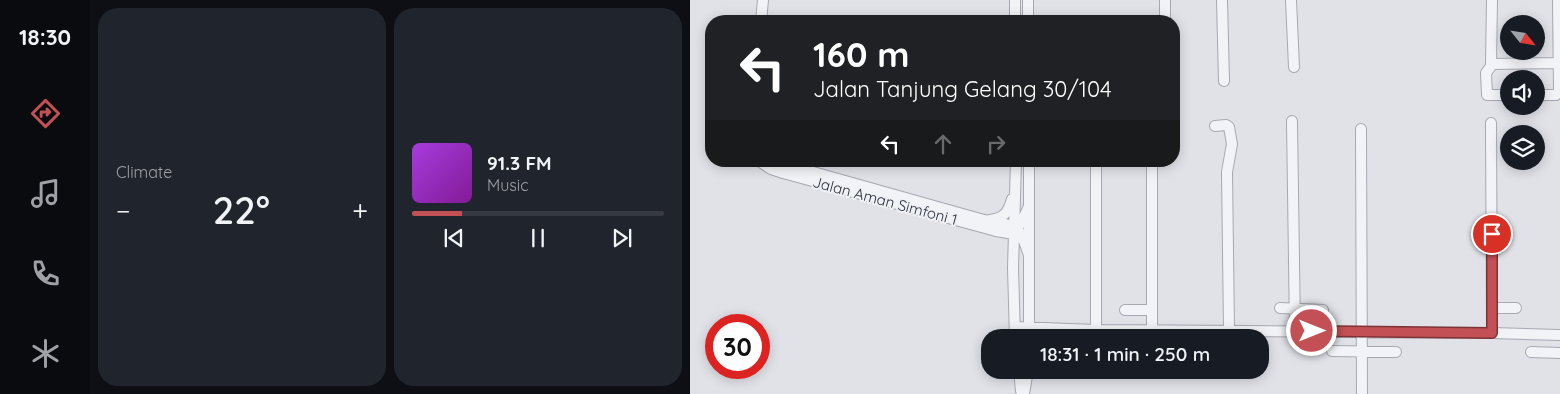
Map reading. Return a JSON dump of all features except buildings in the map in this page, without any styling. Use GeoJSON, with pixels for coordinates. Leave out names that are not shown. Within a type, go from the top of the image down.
{"type":"FeatureCollection","features":[{"type":"Feature","properties":{"kind":"street"},"geometry":{"type":"LineString","coordinates":[[762,15],[763,0]]}},
{"type":"Feature","properties":{"kind":"street"},"geometry":{"type":"LineString","coordinates":[[768,15],[769,0]]}},
{"type":"Feature","properties":{"kind":"street"},"geometry":{"type":"LineString","coordinates":[[1015,0],[1015,15]]}},
{"type":"Feature","properties":{"kind":"street"},"geometry":{"type":"LineString","coordinates":[[1028,0],[1028,15]]}},
{"type":"Feature","properties":{"kind":"street"},"geometry":{"type":"LineString","coordinates":[[1165,0],[1165,15]]}},
{"type":"Feature","properties":{"kind":"street"},"geometry":{"type":"LineString","coordinates":[[1222,0],[1224,82]]}},
{"type":"Feature","properties":{"kind":"street"},"geometry":{"type":"LineString","coordinates":[[1290,0],[1294,67]]}},
{"type":"Feature","properties":{"kind":"street"},"geometry":{"type":"LineString","coordinates":[[1492,0],[1491,65],[1486,73],[1487,95],[1500,95]]}},
{"type":"Feature","properties":{"kind":"street"},"geometry":{"type":"LineString","coordinates":[[1545,95],[1556,95],[1559,86],[1558,0]]}},
{"type":"Feature","properties":{"kind":"street"},"geometry":{"type":"LineString","coordinates":[[1491,65],[1558,63]]}},
{"type":"Feature","properties":{"kind":"street"},"geometry":{"type":"LineString","coordinates":[[1292,121],[1295,331]]}},
{"type":"Feature","properties":{"kind":"street"},"geometry":{"type":"LineString","coordinates":[[1491,123],[1492,333]]}},
{"type":"Feature","properties":{"kind":"street"},"geometry":{"type":"LineString","coordinates":[[1215,126],[1229,127],[1232,144],[1228,172],[1229,329]]}},
{"type":"Feature","properties":{"kind":"street"},"geometry":{"type":"LineString","coordinates":[[1361,129],[1362,394]]}},
{"type":"Feature","properties":{"kind":"street","name":"Jalan Aman Simfoni 1"},"geometry":{"type":"LineString","coordinates":[[768,167],[783,173],[1015,230]]}},
{"type":"Feature","properties":{"kind":"street","name":"Jalan Aman Simfoni 1"},"geometry":{"type":"LineString","coordinates":[[794,167],[985,224]]}},
{"type":"Feature","properties":{"kind":"street"},"geometry":{"type":"LineString","coordinates":[[1015,329],[1013,268],[1016,167]]}},
{"type":"Feature","properties":{"kind":"street"},"geometry":{"type":"LineString","coordinates":[[1029,167],[1029,329]]}},
{"type":"Feature","properties":{"kind":"street"},"geometry":{"type":"LineString","coordinates":[[1096,167],[1096,329]]}},
{"type":"Feature","properties":{"kind":"street"},"geometry":{"type":"LineString","coordinates":[[1152,167],[1152,329]]}},
{"type":"Feature","properties":{"kind":"street"},"geometry":{"type":"LineString","coordinates":[[1013,268],[1009,247],[1004,240],[985,224],[1000,218],[1009,209],[1016,188]]}},
{"type":"Feature","properties":{"kind":"street"},"geometry":{"type":"LineString","coordinates":[[1015,230],[1029,206]]}},
{"type":"Feature","properties":{"kind":"street"},"geometry":{"type":"LineString","coordinates":[[1015,230],[1029,256]]}},
{"type":"Feature","properties":{"kind":"street"},"geometry":{"type":"LineString","coordinates":[[1280,308],[1323,310]]}},
{"type":"Feature","properties":{"kind":"street"},"geometry":{"type":"LineString","coordinates":[[1492,308],[1516,308]]}},
{"type":"Feature","properties":{"kind":"street"},"geometry":{"type":"LineString","coordinates":[[1125,310],[1152,310]]}},
{"type":"Feature","properties":{"kind":"street"},"geometry":{"type":"LineString","coordinates":[[1269,331],[1560,335]]}},
{"type":"Feature","properties":{"kind":"street"},"geometry":{"type":"LineString","coordinates":[[1332,352],[1396,352]]}},
{"type":"Feature","properties":{"kind":"street"},"geometry":{"type":"LineString","coordinates":[[1531,352],[1560,353]]}},
{"type":"Feature","properties":{"kind":"street"},"geometry":{"type":"LineString","coordinates":[[1020,379],[1023,394]]}},
{"type":"Feature","properties":{"kind":"street"},"geometry":{"type":"LineString","coordinates":[[1023,394],[1026,379]]}},
{"type":"Feature","properties":{"kind":"route"},"geometry":{"type":"LineString","coordinates":[[1312,331],[1492,333],[1492,234]]}}]}
